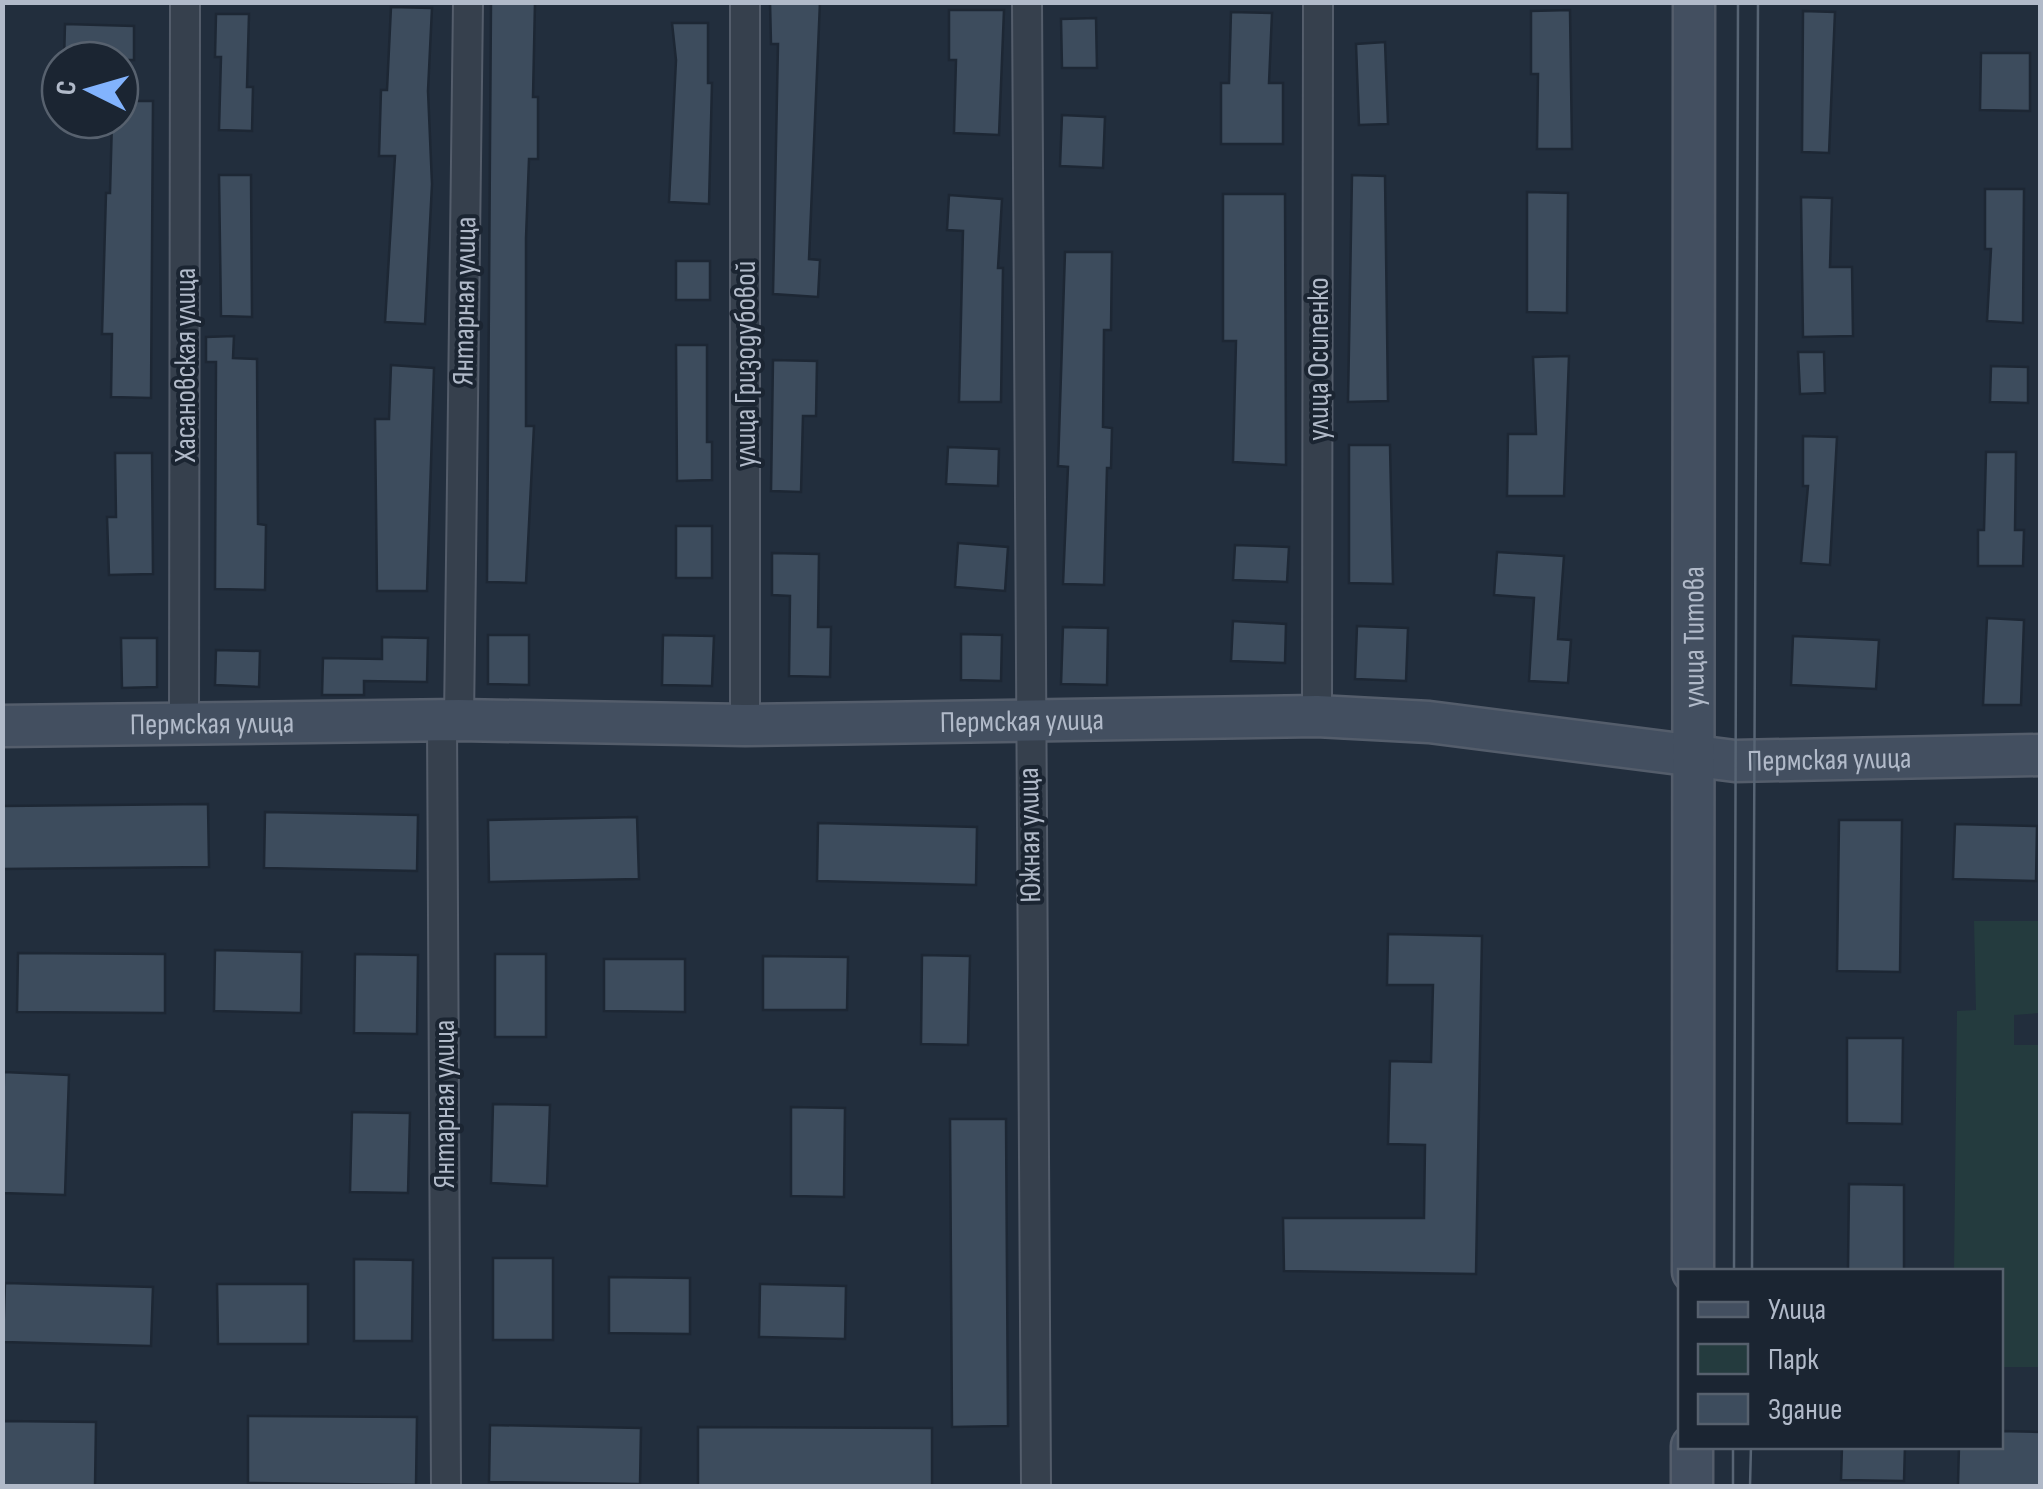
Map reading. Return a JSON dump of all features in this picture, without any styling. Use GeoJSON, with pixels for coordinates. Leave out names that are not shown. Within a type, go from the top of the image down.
{"type":"FeatureCollection","features":[{"type":"Feature","properties":{"kind":"street","name":"Хасановская улица"},"geometry":{"type":"LineString","coordinates":[[184,726],[185,2]]}},
{"type":"Feature","properties":{"kind":"street","name":"Янтарная улица"},"geometry":{"type":"LineString","coordinates":[[446,1486],[450,721],[468,2]]}},
{"type":"Feature","properties":{"kind":"street","name":"улица Гризодубовой"},"geometry":{"type":"LineString","coordinates":[[744,725],[745,2]]}},
{"type":"Feature","properties":{"kind":"street","name":"Южная улица"},"geometry":{"type":"LineString","coordinates":[[1027,2],[1028,723],[1036,1486]]}},
{"type":"Feature","properties":{"kind":"street","name":"улица Осипенко"},"geometry":{"type":"LineString","coordinates":[[1317,716],[1318,2]]}},
{"type":"Feature","properties":{"kind":"street","name":"улица Титова"},"geometry":{"type":"LineString","coordinates":[[1693,1269],[1694,2]]}},
{"type":"Feature","properties":{"kind":"street","name":"Пермская улица"},"geometry":{"type":"LineString","coordinates":[[2,726],[450,721],[1028,723],[1317,716],[1428,722],[1754,761],[2040,755]]}},
{"type":"Feature","properties":{"kind":"street"},"geometry":{"type":"LineString","coordinates":[[1692,1449],[1692,1486]]}},
{"type":"Feature","properties":{"kind":"green space"},"geometry":{"type":"Polygon","coordinates":[[[1974,921],[2040,921],[2040,1013],[2014,1015],[2014,1045],[2040,1045],[2040,1367],[2003,1367],[2003,1269],[1954,1269],[1957,1011],[1976,1010],[1974,921]]]}},
{"type":"Feature","properties":{"kind":"building"},"geometry":{"type":"Polygon","coordinates":[[[491,2],[535,2],[533,97],[538,97],[538,159],[529,159],[526,238],[526,426],[534,426],[526,583],[487,582],[491,2]]]}},
{"type":"Feature","properties":{"kind":"building"},"geometry":{"type":"Polygon","coordinates":[[[770,2],[820,2],[809,259],[820,260],[818,297],[773,294],[778,44],[771,44],[770,2]]]}},
{"type":"Feature","properties":{"kind":"building"},"geometry":{"type":"Polygon","coordinates":[[[391,7],[432,8],[428,91],[432,184],[425,324],[385,322],[395,156],[379,156],[381,90],[387,90],[391,7]]]}},
{"type":"Feature","properties":{"kind":"building"},"geometry":{"type":"Polygon","coordinates":[[[949,10],[1004,10],[999,135],[954,133],[956,60],[949,60],[949,10]]]}},
{"type":"Feature","properties":{"kind":"building"},"geometry":{"type":"Polygon","coordinates":[[[1570,10],[1572,149],[1537,149],[1538,74],[1531,74],[1531,11],[1570,10]]]}},
{"type":"Feature","properties":{"kind":"building"},"geometry":{"type":"Polygon","coordinates":[[[1803,11],[1835,12],[1829,153],[1802,152],[1803,11]]]}},
{"type":"Feature","properties":{"kind":"building"},"geometry":{"type":"Polygon","coordinates":[[[1231,12],[1272,13],[1269,83],[1283,83],[1283,144],[1221,144],[1221,83],[1229,83],[1231,12]]]}},
{"type":"Feature","properties":{"kind":"building"},"geometry":{"type":"Polygon","coordinates":[[[216,14],[249,14],[247,87],[253,87],[252,131],[219,130],[221,57],[215,57],[216,14]]]}},
{"type":"Feature","properties":{"kind":"building"},"geometry":{"type":"Polygon","coordinates":[[[1096,18],[1097,68],[1062,68],[1061,19],[1096,18]]]}},
{"type":"Feature","properties":{"kind":"building"},"geometry":{"type":"Polygon","coordinates":[[[672,23],[708,23],[708,83],[712,83],[709,204],[669,202],[676,60],[672,23]]]}},
{"type":"Feature","properties":{"kind":"building"},"geometry":{"type":"Polygon","coordinates":[[[65,24],[134,26],[134,40],[65,40],[65,24]]]}},
{"type":"Feature","properties":{"kind":"building"},"geometry":{"type":"Polygon","coordinates":[[[1385,42],[1388,124],[1359,125],[1356,44],[1385,42]]]}},
{"type":"Feature","properties":{"kind":"building"},"geometry":{"type":"Polygon","coordinates":[[[1981,53],[2030,53],[2030,111],[1980,110],[1981,53]]]}},
{"type":"Feature","properties":{"kind":"building"},"geometry":{"type":"Polygon","coordinates":[[[140,101],[153,101],[151,398],[111,397],[112,334],[102,334],[106,193],[110,193],[111,140],[140,140],[140,101]]]}},
{"type":"Feature","properties":{"kind":"building"},"geometry":{"type":"Polygon","coordinates":[[[1062,115],[1105,117],[1103,168],[1060,166],[1062,115]]]}},
{"type":"Feature","properties":{"kind":"building"},"geometry":{"type":"Polygon","coordinates":[[[219,175],[251,175],[252,317],[221,316],[219,175]]]}},
{"type":"Feature","properties":{"kind":"building"},"geometry":{"type":"Polygon","coordinates":[[[1352,175],[1385,176],[1388,401],[1348,402],[1352,175]]]}},
{"type":"Feature","properties":{"kind":"building"},"geometry":{"type":"Polygon","coordinates":[[[1985,189],[2024,189],[2023,323],[1987,321],[1991,249],[1985,249],[1985,189]]]}},
{"type":"Feature","properties":{"kind":"building"},"geometry":{"type":"Polygon","coordinates":[[[1527,192],[1568,193],[1567,313],[1527,312],[1527,192]]]}},
{"type":"Feature","properties":{"kind":"building"},"geometry":{"type":"Polygon","coordinates":[[[1223,194],[1285,194],[1286,465],[1233,462],[1236,341],[1223,341],[1223,194]]]}},
{"type":"Feature","properties":{"kind":"building"},"geometry":{"type":"Polygon","coordinates":[[[949,195],[1002,199],[998,268],[1003,268],[1001,402],[959,402],[963,231],[947,230],[949,195]]]}},
{"type":"Feature","properties":{"kind":"building"},"geometry":{"type":"Polygon","coordinates":[[[1801,197],[1832,198],[1830,267],[1852,267],[1853,336],[1803,337],[1801,197]]]}},
{"type":"Feature","properties":{"kind":"building"},"geometry":{"type":"Polygon","coordinates":[[[1065,252],[1112,252],[1111,330],[1104,330],[1103,427],[1112,428],[1104,585],[1063,584],[1068,467],[1058,466],[1065,252]]]}},
{"type":"Feature","properties":{"kind":"building"},"geometry":{"type":"Polygon","coordinates":[[[676,261],[710,261],[710,300],[676,300],[676,261]]]}},
{"type":"Feature","properties":{"kind":"building"},"geometry":{"type":"Polygon","coordinates":[[[234,336],[233,358],[257,359],[258,524],[266,525],[265,590],[215,589],[216,362],[206,362],[206,337],[234,336]]]}},
{"type":"Feature","properties":{"kind":"building"},"geometry":{"type":"Polygon","coordinates":[[[676,345],[707,345],[707,442],[712,442],[712,480],[677,481],[676,345]]]}},
{"type":"Feature","properties":{"kind":"building"},"geometry":{"type":"Polygon","coordinates":[[[1798,352],[1824,352],[1825,393],[1800,394],[1798,352]]]}},
{"type":"Feature","properties":{"kind":"building"},"geometry":{"type":"Polygon","coordinates":[[[1569,356],[1564,496],[1507,496],[1508,434],[1536,434],[1533,357],[1569,356]]]}},
{"type":"Feature","properties":{"kind":"building"},"geometry":{"type":"Polygon","coordinates":[[[773,360],[817,361],[816,416],[803,416],[801,492],[771,491],[773,360]]]}},
{"type":"Feature","properties":{"kind":"building"},"geometry":{"type":"Polygon","coordinates":[[[391,365],[434,368],[427,591],[377,591],[375,419],[389,419],[391,365]]]}},
{"type":"Feature","properties":{"kind":"building"},"geometry":{"type":"Polygon","coordinates":[[[1991,366],[2028,367],[2028,403],[1990,402],[1991,366]]]}},
{"type":"Feature","properties":{"kind":"building"},"geometry":{"type":"Polygon","coordinates":[[[1803,436],[1837,437],[1830,565],[1801,563],[1808,486],[1803,486],[1803,436]]]}},
{"type":"Feature","properties":{"kind":"building"},"geometry":{"type":"Polygon","coordinates":[[[1349,445],[1390,445],[1393,584],[1349,583],[1349,445]]]}},
{"type":"Feature","properties":{"kind":"building"},"geometry":{"type":"Polygon","coordinates":[[[948,447],[999,449],[998,486],[946,484],[948,447]]]}},
{"type":"Feature","properties":{"kind":"building"},"geometry":{"type":"Polygon","coordinates":[[[1986,452],[2016,452],[2015,530],[2024,530],[2023,566],[1978,566],[1978,530],[1984,530],[1986,452]]]}},
{"type":"Feature","properties":{"kind":"building"},"geometry":{"type":"Polygon","coordinates":[[[115,453],[152,453],[153,574],[109,575],[107,517],[116,517],[115,453]]]}},
{"type":"Feature","properties":{"kind":"building"},"geometry":{"type":"Polygon","coordinates":[[[676,526],[712,526],[712,578],[676,578],[676,526]]]}},
{"type":"Feature","properties":{"kind":"building"},"geometry":{"type":"Polygon","coordinates":[[[958,543],[1008,547],[1005,591],[955,587],[958,543]]]}},
{"type":"Feature","properties":{"kind":"building"},"geometry":{"type":"Polygon","coordinates":[[[1235,545],[1289,547],[1287,582],[1233,580],[1235,545]]]}},
{"type":"Feature","properties":{"kind":"building"},"geometry":{"type":"Polygon","coordinates":[[[1497,552],[1564,556],[1558,639],[1571,640],[1568,683],[1529,681],[1534,598],[1494,595],[1497,552]]]}},
{"type":"Feature","properties":{"kind":"building"},"geometry":{"type":"Polygon","coordinates":[[[772,553],[819,554],[818,627],[831,627],[830,677],[789,676],[790,596],[772,595],[772,553]]]}},
{"type":"Feature","properties":{"kind":"building"},"geometry":{"type":"Polygon","coordinates":[[[1987,618],[2024,620],[2021,705],[1983,705],[1987,618]]]}},
{"type":"Feature","properties":{"kind":"building"},"geometry":{"type":"Polygon","coordinates":[[[1233,621],[1286,624],[1285,663],[1231,661],[1233,621]]]}},
{"type":"Feature","properties":{"kind":"building"},"geometry":{"type":"Polygon","coordinates":[[[1357,626],[1408,628],[1406,681],[1355,679],[1357,626]]]}},
{"type":"Feature","properties":{"kind":"building"},"geometry":{"type":"Polygon","coordinates":[[[1063,627],[1108,628],[1107,685],[1061,684],[1063,627]]]}},
{"type":"Feature","properties":{"kind":"building"},"geometry":{"type":"Polygon","coordinates":[[[961,634],[1002,635],[1001,681],[961,680],[961,634]]]}},
{"type":"Feature","properties":{"kind":"building"},"geometry":{"type":"Polygon","coordinates":[[[488,635],[529,635],[529,685],[488,684],[488,635]]]}},
{"type":"Feature","properties":{"kind":"building"},"geometry":{"type":"Polygon","coordinates":[[[663,635],[714,636],[712,686],[662,685],[663,635]]]}},
{"type":"Feature","properties":{"kind":"building"},"geometry":{"type":"Polygon","coordinates":[[[1793,636],[1879,640],[1876,689],[1791,685],[1793,636]]]}},
{"type":"Feature","properties":{"kind":"building"},"geometry":{"type":"Polygon","coordinates":[[[382,637],[428,638],[427,682],[364,681],[364,695],[322,695],[323,658],[382,659],[382,637]]]}},
{"type":"Feature","properties":{"kind":"building"},"geometry":{"type":"Polygon","coordinates":[[[121,638],[157,638],[157,687],[122,688],[121,638]]]}},
{"type":"Feature","properties":{"kind":"building"},"geometry":{"type":"Polygon","coordinates":[[[216,650],[260,651],[259,687],[215,685],[216,650]]]}},
{"type":"Feature","properties":{"kind":"building"},"geometry":{"type":"Polygon","coordinates":[[[208,804],[209,867],[2,869],[2,806],[208,804]]]}},
{"type":"Feature","properties":{"kind":"building"},"geometry":{"type":"Polygon","coordinates":[[[265,812],[418,815],[417,871],[264,868],[265,812]]]}},
{"type":"Feature","properties":{"kind":"building"},"geometry":{"type":"Polygon","coordinates":[[[637,817],[639,879],[489,882],[488,820],[637,817]]]}},
{"type":"Feature","properties":{"kind":"building"},"geometry":{"type":"Polygon","coordinates":[[[1839,820],[1902,820],[1900,972],[1837,971],[1839,820]]]}},
{"type":"Feature","properties":{"kind":"building"},"geometry":{"type":"Polygon","coordinates":[[[818,823],[977,827],[976,885],[817,881],[818,823]]]}},
{"type":"Feature","properties":{"kind":"building"},"geometry":{"type":"Polygon","coordinates":[[[1955,824],[2037,826],[2036,881],[1953,879],[1955,824]]]}},
{"type":"Feature","properties":{"kind":"building"},"geometry":{"type":"Polygon","coordinates":[[[1388,934],[1482,936],[1476,1274],[1284,1271],[1283,1218],[1424,1218],[1425,1145],[1388,1144],[1390,1061],[1431,1062],[1433,985],[1387,985],[1388,934]]]}},
{"type":"Feature","properties":{"kind":"building"},"geometry":{"type":"Polygon","coordinates":[[[215,950],[302,952],[301,1013],[214,1011],[215,950]]]}},
{"type":"Feature","properties":{"kind":"building"},"geometry":{"type":"Polygon","coordinates":[[[18,953],[165,954],[165,1013],[17,1012],[18,953]]]}},
{"type":"Feature","properties":{"kind":"building"},"geometry":{"type":"Polygon","coordinates":[[[355,954],[418,955],[417,1034],[354,1033],[355,954]]]}},
{"type":"Feature","properties":{"kind":"building"},"geometry":{"type":"Polygon","coordinates":[[[495,954],[546,954],[546,1037],[495,1037],[495,954]]]}},
{"type":"Feature","properties":{"kind":"building"},"geometry":{"type":"Polygon","coordinates":[[[922,955],[970,956],[968,1045],[921,1044],[922,955]]]}},
{"type":"Feature","properties":{"kind":"building"},"geometry":{"type":"Polygon","coordinates":[[[763,956],[848,957],[847,1010],[763,1010],[763,956]]]}},
{"type":"Feature","properties":{"kind":"building"},"geometry":{"type":"Polygon","coordinates":[[[604,959],[685,959],[685,1012],[604,1011],[604,959]]]}},
{"type":"Feature","properties":{"kind":"building"},"geometry":{"type":"Polygon","coordinates":[[[1847,1038],[1903,1038],[1902,1124],[1847,1123],[1847,1038]]]}},
{"type":"Feature","properties":{"kind":"building"},"geometry":{"type":"Polygon","coordinates":[[[4,1072],[69,1075],[65,1195],[2,1193],[4,1072]]]}},
{"type":"Feature","properties":{"kind":"building"},"geometry":{"type":"Polygon","coordinates":[[[493,1104],[550,1105],[547,1186],[491,1183],[493,1104]]]}},
{"type":"Feature","properties":{"kind":"building"},"geometry":{"type":"Polygon","coordinates":[[[791,1107],[845,1108],[844,1197],[791,1196],[791,1107]]]}},
{"type":"Feature","properties":{"kind":"building"},"geometry":{"type":"Polygon","coordinates":[[[352,1112],[410,1113],[408,1193],[350,1192],[352,1112]]]}},
{"type":"Feature","properties":{"kind":"building"},"geometry":{"type":"Polygon","coordinates":[[[950,1119],[1006,1119],[1008,1426],[952,1427],[950,1119]]]}},
{"type":"Feature","properties":{"kind":"building"},"geometry":{"type":"Polygon","coordinates":[[[1849,1184],[1904,1185],[1904,1269],[1848,1269],[1849,1184]]]}},
{"type":"Feature","properties":{"kind":"building"},"geometry":{"type":"Polygon","coordinates":[[[493,1258],[553,1258],[553,1340],[493,1340],[493,1258]]]}},
{"type":"Feature","properties":{"kind":"building"},"geometry":{"type":"Polygon","coordinates":[[[354,1259],[413,1260],[412,1341],[354,1341],[354,1259]]]}},
{"type":"Feature","properties":{"kind":"building"},"geometry":{"type":"Polygon","coordinates":[[[609,1277],[690,1278],[690,1334],[609,1333],[609,1277]]]}},
{"type":"Feature","properties":{"kind":"building"},"geometry":{"type":"Polygon","coordinates":[[[5,1283],[153,1287],[151,1346],[3,1342],[5,1283]]]}},
{"type":"Feature","properties":{"kind":"building"},"geometry":{"type":"Polygon","coordinates":[[[217,1284],[308,1284],[308,1344],[218,1344],[217,1284]]]}},
{"type":"Feature","properties":{"kind":"building"},"geometry":{"type":"Polygon","coordinates":[[[760,1284],[846,1286],[845,1339],[759,1337],[760,1284]]]}},
{"type":"Feature","properties":{"kind":"building"},"geometry":{"type":"Polygon","coordinates":[[[248,1416],[417,1417],[416,1485],[248,1483],[248,1416]]]}},
{"type":"Feature","properties":{"kind":"building"},"geometry":{"type":"Polygon","coordinates":[[[2,1421],[96,1422],[95,1486],[2,1486],[2,1421]]]}},
{"type":"Feature","properties":{"kind":"building"},"geometry":{"type":"Polygon","coordinates":[[[490,1425],[641,1428],[640,1484],[489,1482],[490,1425]]]}},
{"type":"Feature","properties":{"kind":"building"},"geometry":{"type":"Polygon","coordinates":[[[698,1427],[932,1428],[932,1486],[698,1485],[698,1427]]]}},
{"type":"Feature","properties":{"kind":"building"},"geometry":{"type":"Polygon","coordinates":[[[2003,1431],[2040,1432],[2040,1486],[1958,1485],[1959,1449],[2003,1449],[2003,1431]]]}},
{"type":"Feature","properties":{"kind":"building"},"geometry":{"type":"Polygon","coordinates":[[[1842,1449],[1905,1449],[1904,1481],[1841,1480],[1842,1449]]]}},
{"type":"Feature","properties":{"kind":"tram line"},"geometry":{"type":"LineString","coordinates":[[1734,1269],[1738,2]]}},
{"type":"Feature","properties":{"kind":"tram line"},"geometry":{"type":"LineString","coordinates":[[1752,1269],[1758,2]]}},
{"type":"Feature","properties":{"kind":"tram line"},"geometry":{"type":"LineString","coordinates":[[1733,1449],[1733,1486]]}},
{"type":"Feature","properties":{"kind":"tram line"},"geometry":{"type":"LineString","coordinates":[[1750,1486],[1751,1449]]}}]}
